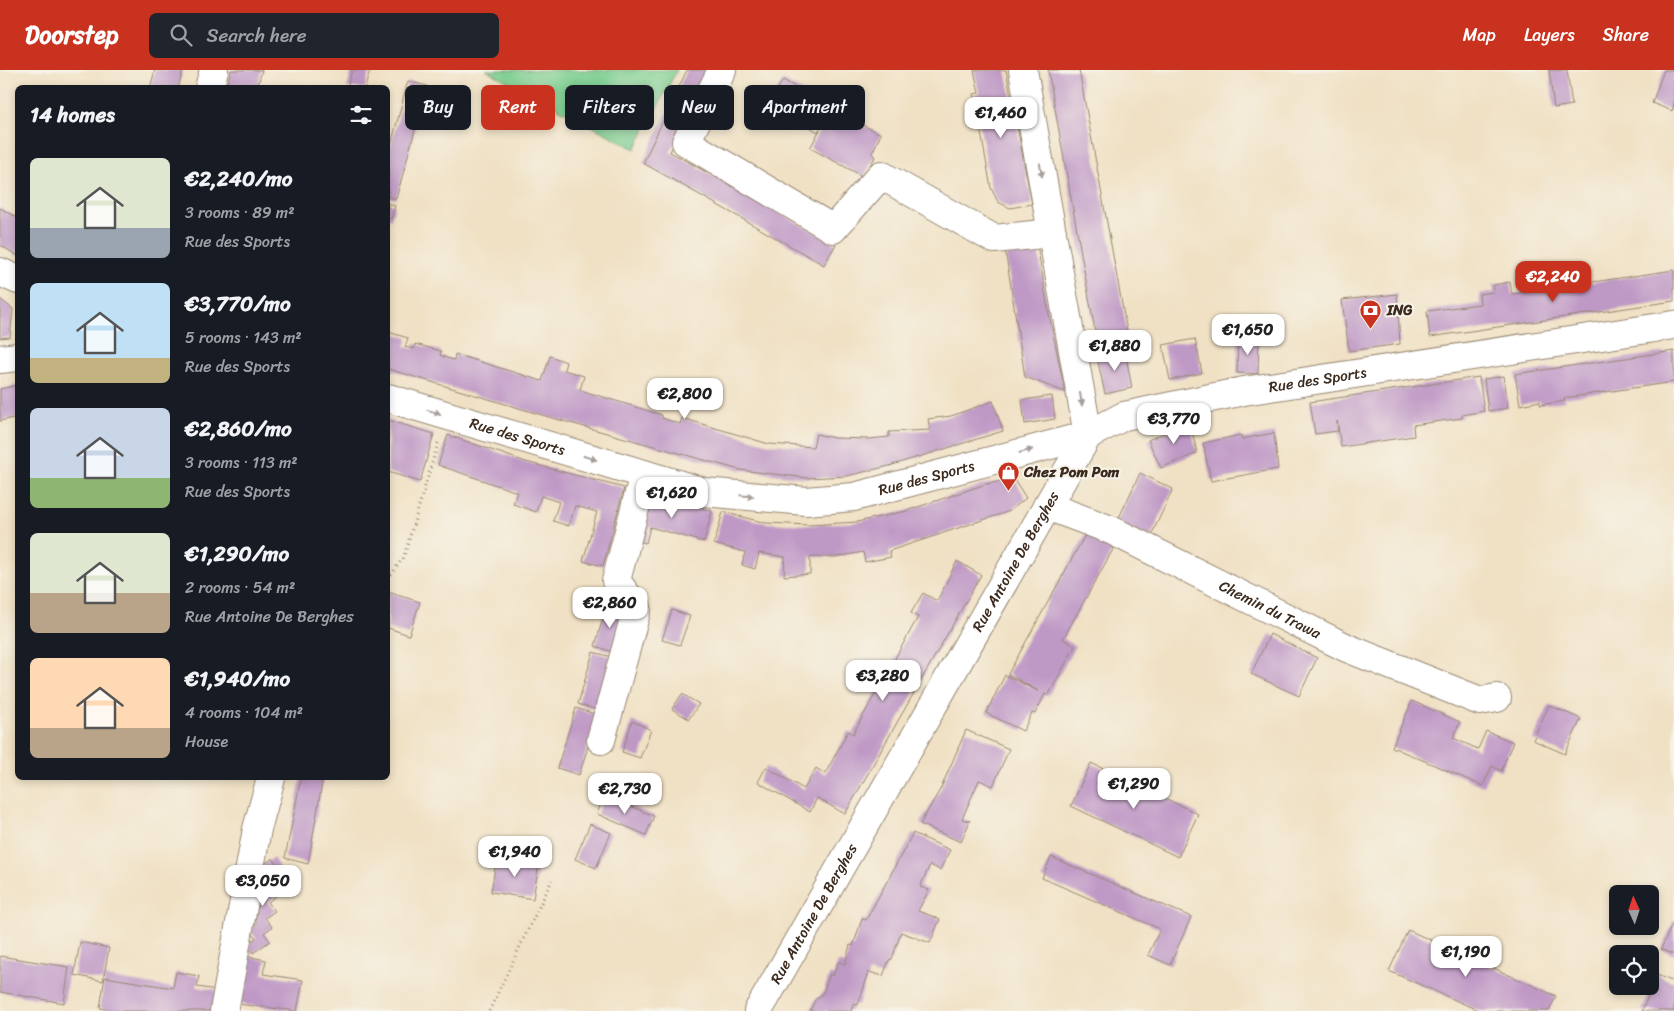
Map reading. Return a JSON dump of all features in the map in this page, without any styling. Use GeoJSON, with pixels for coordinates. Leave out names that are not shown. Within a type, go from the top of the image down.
{"type":"FeatureCollection","features":[{"type":"Feature","properties":{"kind":"street"},"geometry":{"type":"LineString","coordinates":[[210,85],[214,70]]}},
{"type":"Feature","properties":{"kind":"street"},"geometry":{"type":"LineString","coordinates":[[722,70],[686,142],[833,229],[881,175],[994,239],[1052,233]]}},
{"type":"Feature","properties":{"kind":"street"},"geometry":{"type":"LineString","coordinates":[[1023,70],[1088,435]]}},
{"type":"Feature","properties":{"kind":"street"},"geometry":{"type":"LineString","coordinates":[[0,272],[15,279]]}},
{"type":"Feature","properties":{"kind":"street","name":"Rue des Sports"},"geometry":{"type":"LineString","coordinates":[[390,399],[704,492],[806,501],[854,497],[1088,435],[1124,416],[1244,391],[1674,325]]}},
{"type":"Feature","properties":{"kind":"street"},"geometry":{"type":"LineString","coordinates":[[0,359],[15,357]]}},
{"type":"Feature","properties":{"kind":"street","name":"Rue Antoine De Berghes"},"geometry":{"type":"LineString","coordinates":[[758,1011],[1088,435]]}},
{"type":"Feature","properties":{"kind":"street"},"geometry":{"type":"LineString","coordinates":[[601,740],[637,608],[616,581],[644,474]]}},
{"type":"Feature","properties":{"kind":"street","name":"Chemin du Trawa"},"geometry":{"type":"LineString","coordinates":[[1047,506],[1111,530],[1347,648],[1480,701],[1497,698]]}},
{"type":"Feature","properties":{"kind":"street"},"geometry":{"type":"LineString","coordinates":[[224,1011],[257,829],[270,780]]}},
{"type":"Feature","properties":{"kind":"path"},"geometry":{"type":"LineString","coordinates":[[391,575],[404,556],[446,415]]}},
{"type":"Feature","properties":{"kind":"path"},"geometry":{"type":"LineString","coordinates":[[489,1011],[552,880]]}},
{"type":"Feature","properties":{"kind":"green space"},"geometry":{"type":"Polygon","coordinates":[[[486,70],[677,70],[669,85],[664,85],[664,94],[654,113],[654,85],[565,85],[565,112],[555,107],[555,85],[514,85],[486,70]]]}},
{"type":"Feature","properties":{"kind":"green space"},"geometry":{"type":"Polygon","coordinates":[[[599,130],[645,130],[635,149],[599,130]]]}},
{"type":"Feature","properties":{"kind":"building"},"geometry":{"type":"Polygon","coordinates":[[[155,70],[183,70],[179,85],[151,85],[155,70]]]}},
{"type":"Feature","properties":{"kind":"building"},"geometry":{"type":"Polygon","coordinates":[[[231,70],[262,70],[258,85],[227,85],[231,70]]]}},
{"type":"Feature","properties":{"kind":"building"},"geometry":{"type":"Polygon","coordinates":[[[352,70],[370,70],[366,85],[348,85],[352,70]]]}},
{"type":"Feature","properties":{"kind":"building"},"geometry":{"type":"Polygon","coordinates":[[[687,70],[708,70],[701,85],[680,85],[687,70]]]}},
{"type":"Feature","properties":{"kind":"building"},"geometry":{"type":"Polygon","coordinates":[[[974,70],[1006,70],[1032,204],[1010,208],[998,202],[991,188],[974,94],[979,93],[974,70]]]}},
{"type":"Feature","properties":{"kind":"building"},"geometry":{"type":"Polygon","coordinates":[[[1048,70],[1079,70],[1128,337],[1097,342],[1048,70]]]}},
{"type":"Feature","properties":{"kind":"building"},"geometry":{"type":"Polygon","coordinates":[[[1549,70],[1567,70],[1572,105],[1554,108],[1549,70]]]}},
{"type":"Feature","properties":{"kind":"building"},"geometry":{"type":"Polygon","coordinates":[[[1664,70],[1674,70],[1674,104],[1672,111],[1652,103],[1664,70]]]}},
{"type":"Feature","properties":{"kind":"building"},"geometry":{"type":"Polygon","coordinates":[[[783,80],[792,85],[780,85],[783,80]]]}},
{"type":"Feature","properties":{"kind":"building"},"geometry":{"type":"Polygon","coordinates":[[[408,81],[423,85],[407,85],[408,81]]]}},
{"type":"Feature","properties":{"kind":"building"},"geometry":{"type":"Polygon","coordinates":[[[405,92],[405,130],[415,130],[396,199],[390,198],[390,148],[405,92]]]}},
{"type":"Feature","properties":{"kind":"building"},"geometry":{"type":"Polygon","coordinates":[[[664,119],[664,130],[680,130],[670,152],[836,244],[824,265],[643,163],[664,119]]]}},
{"type":"Feature","properties":{"kind":"building"},"geometry":{"type":"Polygon","coordinates":[[[865,126],[881,134],[872,153],[875,157],[864,177],[810,148],[820,130],[865,130],[865,126]]]}},
{"type":"Feature","properties":{"kind":"building"},"geometry":{"type":"Polygon","coordinates":[[[390,204],[395,206],[390,219],[390,204]]]}},
{"type":"Feature","properties":{"kind":"building"},"geometry":{"type":"Polygon","coordinates":[[[0,208],[15,216],[15,254],[0,245],[0,208]]]}},
{"type":"Feature","properties":{"kind":"building"},"geometry":{"type":"Polygon","coordinates":[[[1037,244],[1065,392],[1025,377],[1005,249],[1037,244]]]}},
{"type":"Feature","properties":{"kind":"building"},"geometry":{"type":"Polygon","coordinates":[[[1674,270],[1674,301],[1430,337],[1427,311],[1480,304],[1479,294],[1494,292],[1493,285],[1510,282],[1512,294],[1674,270]]]}},
{"type":"Feature","properties":{"kind":"building"},"geometry":{"type":"Polygon","coordinates":[[[1397,294],[1400,344],[1349,351],[1342,300],[1397,294]]]}},
{"type":"Feature","properties":{"kind":"building"},"geometry":{"type":"Polygon","coordinates":[[[0,299],[13,309],[10,337],[0,338],[0,299]]]}},
{"type":"Feature","properties":{"kind":"building"},"geometry":{"type":"Polygon","coordinates":[[[390,333],[408,338],[405,347],[414,349],[415,344],[441,351],[440,355],[447,358],[454,360],[455,354],[542,381],[550,356],[566,362],[564,370],[584,376],[580,390],[662,415],[662,418],[680,424],[682,418],[769,444],[813,447],[816,434],[834,438],[869,439],[889,437],[889,432],[930,430],[928,419],[951,416],[993,401],[1003,431],[889,466],[847,476],[807,478],[740,470],[549,417],[390,370],[390,333]]]}},
{"type":"Feature","properties":{"kind":"building"},"geometry":{"type":"Polygon","coordinates":[[[1238,337],[1259,338],[1258,374],[1237,373],[1238,337]]]}},
{"type":"Feature","properties":{"kind":"building"},"geometry":{"type":"Polygon","coordinates":[[[1195,339],[1202,373],[1170,380],[1163,345],[1195,339]]]}},
{"type":"Feature","properties":{"kind":"building"},"geometry":{"type":"Polygon","coordinates":[[[1125,351],[1132,388],[1105,394],[1097,357],[1125,351]]]}},
{"type":"Feature","properties":{"kind":"building"},"geometry":{"type":"Polygon","coordinates":[[[1674,351],[1674,382],[1564,398],[1565,401],[1540,405],[1540,401],[1520,405],[1515,374],[1674,351]]]}},
{"type":"Feature","properties":{"kind":"building"},"geometry":{"type":"Polygon","coordinates":[[[1504,376],[1508,408],[1488,411],[1484,379],[1504,376]]]}},
{"type":"Feature","properties":{"kind":"building"},"geometry":{"type":"Polygon","coordinates":[[[1479,377],[1484,411],[1462,415],[1462,418],[1413,425],[1414,436],[1341,447],[1337,421],[1338,431],[1315,434],[1310,402],[1479,377]]]}},
{"type":"Feature","properties":{"kind":"building"},"geometry":{"type":"Polygon","coordinates":[[[15,386],[15,418],[0,421],[0,389],[15,386]]]}},
{"type":"Feature","properties":{"kind":"building"},"geometry":{"type":"Polygon","coordinates":[[[1052,396],[1055,419],[1025,424],[1022,400],[1052,396]]]}},
{"type":"Feature","properties":{"kind":"building"},"geometry":{"type":"Polygon","coordinates":[[[390,421],[434,434],[420,482],[390,473],[390,421]]]}},
{"type":"Feature","properties":{"kind":"building"},"geometry":{"type":"Polygon","coordinates":[[[1190,422],[1197,453],[1161,468],[1148,440],[1190,422]]]}},
{"type":"Feature","properties":{"kind":"building"},"geometry":{"type":"Polygon","coordinates":[[[1274,433],[1278,469],[1211,481],[1203,443],[1241,435],[1242,439],[1274,433]]]}},
{"type":"Feature","properties":{"kind":"building"},"geometry":{"type":"Polygon","coordinates":[[[448,435],[526,462],[624,488],[603,566],[583,561],[597,512],[575,506],[569,526],[553,521],[559,502],[541,496],[536,512],[513,504],[517,492],[438,465],[448,435]]]}},
{"type":"Feature","properties":{"kind":"building"},"geometry":{"type":"Polygon","coordinates":[[[1140,473],[1173,489],[1150,538],[1116,524],[1140,473]]]}},
{"type":"Feature","properties":{"kind":"building"},"geometry":{"type":"Polygon","coordinates":[[[1014,479],[1026,498],[1010,511],[889,551],[891,557],[865,562],[863,552],[836,557],[810,557],[810,574],[784,576],[785,557],[759,553],[755,569],[742,565],[745,552],[714,544],[723,512],[766,523],[809,525],[857,522],[906,511],[986,484],[1014,479]]]}},
{"type":"Feature","properties":{"kind":"building"},"geometry":{"type":"Polygon","coordinates":[[[646,492],[712,511],[704,542],[650,527],[646,543],[634,540],[646,492]]]}},
{"type":"Feature","properties":{"kind":"building"},"geometry":{"type":"Polygon","coordinates":[[[1089,528],[1116,544],[1063,639],[1075,646],[1048,696],[1045,694],[1035,714],[1032,713],[1023,731],[986,713],[1005,675],[1038,691],[1008,674],[1089,528]]]}},
{"type":"Feature","properties":{"kind":"building"},"geometry":{"type":"Polygon","coordinates":[[[957,561],[981,575],[845,814],[817,798],[810,812],[758,782],[766,767],[804,789],[816,768],[825,774],[848,731],[853,734],[918,617],[911,613],[923,593],[937,601],[957,561]]]}},
{"type":"Feature","properties":{"kind":"building"},"geometry":{"type":"Polygon","coordinates":[[[390,593],[420,602],[409,635],[390,629],[390,593]]]}},
{"type":"Feature","properties":{"kind":"building"},"geometry":{"type":"Polygon","coordinates":[[[606,607],[625,612],[613,652],[595,646],[606,607]]]}},
{"type":"Feature","properties":{"kind":"building"},"geometry":{"type":"Polygon","coordinates":[[[672,610],[690,616],[680,645],[662,640],[672,610]]]}},
{"type":"Feature","properties":{"kind":"building"},"geometry":{"type":"Polygon","coordinates":[[[1270,634],[1317,658],[1299,696],[1251,674],[1270,634]]]}},
{"type":"Feature","properties":{"kind":"building"},"geometry":{"type":"Polygon","coordinates":[[[593,652],[612,657],[597,710],[578,704],[593,652]]]}},
{"type":"Feature","properties":{"kind":"building"},"geometry":{"type":"Polygon","coordinates":[[[682,694],[699,704],[689,719],[672,709],[682,694]]]}},
{"type":"Feature","properties":{"kind":"building"},"geometry":{"type":"Polygon","coordinates":[[[1412,701],[1460,722],[1453,738],[1478,749],[1486,731],[1513,742],[1501,771],[1492,766],[1483,786],[1392,747],[1412,701]]]}},
{"type":"Feature","properties":{"kind":"building"},"geometry":{"type":"Polygon","coordinates":[[[1549,705],[1581,719],[1565,754],[1533,740],[1549,705]]]}},
{"type":"Feature","properties":{"kind":"building"},"geometry":{"type":"Polygon","coordinates":[[[576,708],[598,715],[579,775],[557,768],[576,708]]]}},
{"type":"Feature","properties":{"kind":"building"},"geometry":{"type":"Polygon","coordinates":[[[632,721],[651,730],[640,758],[622,752],[632,721]]]}},
{"type":"Feature","properties":{"kind":"building"},"geometry":{"type":"Polygon","coordinates":[[[966,730],[1009,749],[993,786],[979,780],[962,819],[970,821],[961,842],[920,824],[941,788],[966,730]]]}},
{"type":"Feature","properties":{"kind":"building"},"geometry":{"type":"Polygon","coordinates":[[[1091,763],[1198,814],[1178,857],[1071,806],[1091,763]]]}},
{"type":"Feature","properties":{"kind":"building"},"geometry":{"type":"Polygon","coordinates":[[[301,780],[323,780],[308,864],[285,858],[301,780]]]}},
{"type":"Feature","properties":{"kind":"building"},"geometry":{"type":"Polygon","coordinates":[[[604,795],[654,816],[646,835],[597,814],[604,795]]]}},
{"type":"Feature","properties":{"kind":"building"},"geometry":{"type":"Polygon","coordinates":[[[590,824],[611,833],[596,868],[575,859],[590,824]]]}},
{"type":"Feature","properties":{"kind":"building"},"geometry":{"type":"Polygon","coordinates":[[[913,833],[950,850],[940,870],[930,865],[920,887],[929,890],[918,911],[940,919],[930,943],[901,932],[892,959],[889,960],[883,976],[869,972],[858,1005],[853,1004],[851,1011],[810,1011],[815,1000],[823,993],[830,974],[833,976],[838,962],[845,964],[850,945],[853,946],[862,919],[866,920],[913,833]]]}},
{"type":"Feature","properties":{"kind":"building"},"geometry":{"type":"Polygon","coordinates":[[[497,856],[539,863],[533,899],[491,892],[497,856]]]}},
{"type":"Feature","properties":{"kind":"building"},"geometry":{"type":"Polygon","coordinates":[[[1051,857],[1191,917],[1170,965],[1148,955],[1160,929],[1042,878],[1051,857]]]}},
{"type":"Feature","properties":{"kind":"building"},"geometry":{"type":"Polygon","coordinates":[[[273,858],[279,867],[271,873],[278,882],[269,888],[276,896],[268,902],[275,911],[265,918],[272,927],[264,933],[270,941],[253,953],[247,945],[256,938],[249,929],[257,923],[250,914],[259,907],[253,899],[263,892],[256,883],[266,875],[260,867],[273,858]]]}},
{"type":"Feature","properties":{"kind":"building"},"geometry":{"type":"Polygon","coordinates":[[[1674,920],[1674,955],[1661,949],[1674,920]]]}},
{"type":"Feature","properties":{"kind":"building"},"geometry":{"type":"Polygon","coordinates":[[[1408,930],[1556,996],[1549,1011],[1480,1011],[1389,971],[1408,930]]]}},
{"type":"Feature","properties":{"kind":"building"},"geometry":{"type":"Polygon","coordinates":[[[80,942],[109,948],[103,981],[74,975],[80,942]]]}},
{"type":"Feature","properties":{"kind":"building"},"geometry":{"type":"Polygon","coordinates":[[[0,956],[69,967],[64,1003],[0,992],[0,956]]]}},
{"type":"Feature","properties":{"kind":"building"},"geometry":{"type":"Polygon","coordinates":[[[245,956],[266,960],[263,974],[303,980],[297,1011],[237,1004],[245,956]]]}},
{"type":"Feature","properties":{"kind":"building"},"geometry":{"type":"Polygon","coordinates":[[[176,972],[199,976],[197,987],[217,990],[213,1011],[117,1011],[100,1008],[105,977],[173,988],[176,972]]]}},
{"type":"Feature","properties":{"kind":"building"},"geometry":{"type":"Polygon","coordinates":[[[1659,976],[1674,982],[1674,1011],[1642,1011],[1649,995],[1659,995],[1659,976]]]}},
{"type":"Feature","properties":{"kind":"place","name":"ING"},"geometry":{"type":"Point","coordinates":[1371,329]}},
{"type":"Feature","properties":{"kind":"place","name":"Chez Pom Pom"},"geometry":{"type":"Point","coordinates":[1008,491]}}]}
